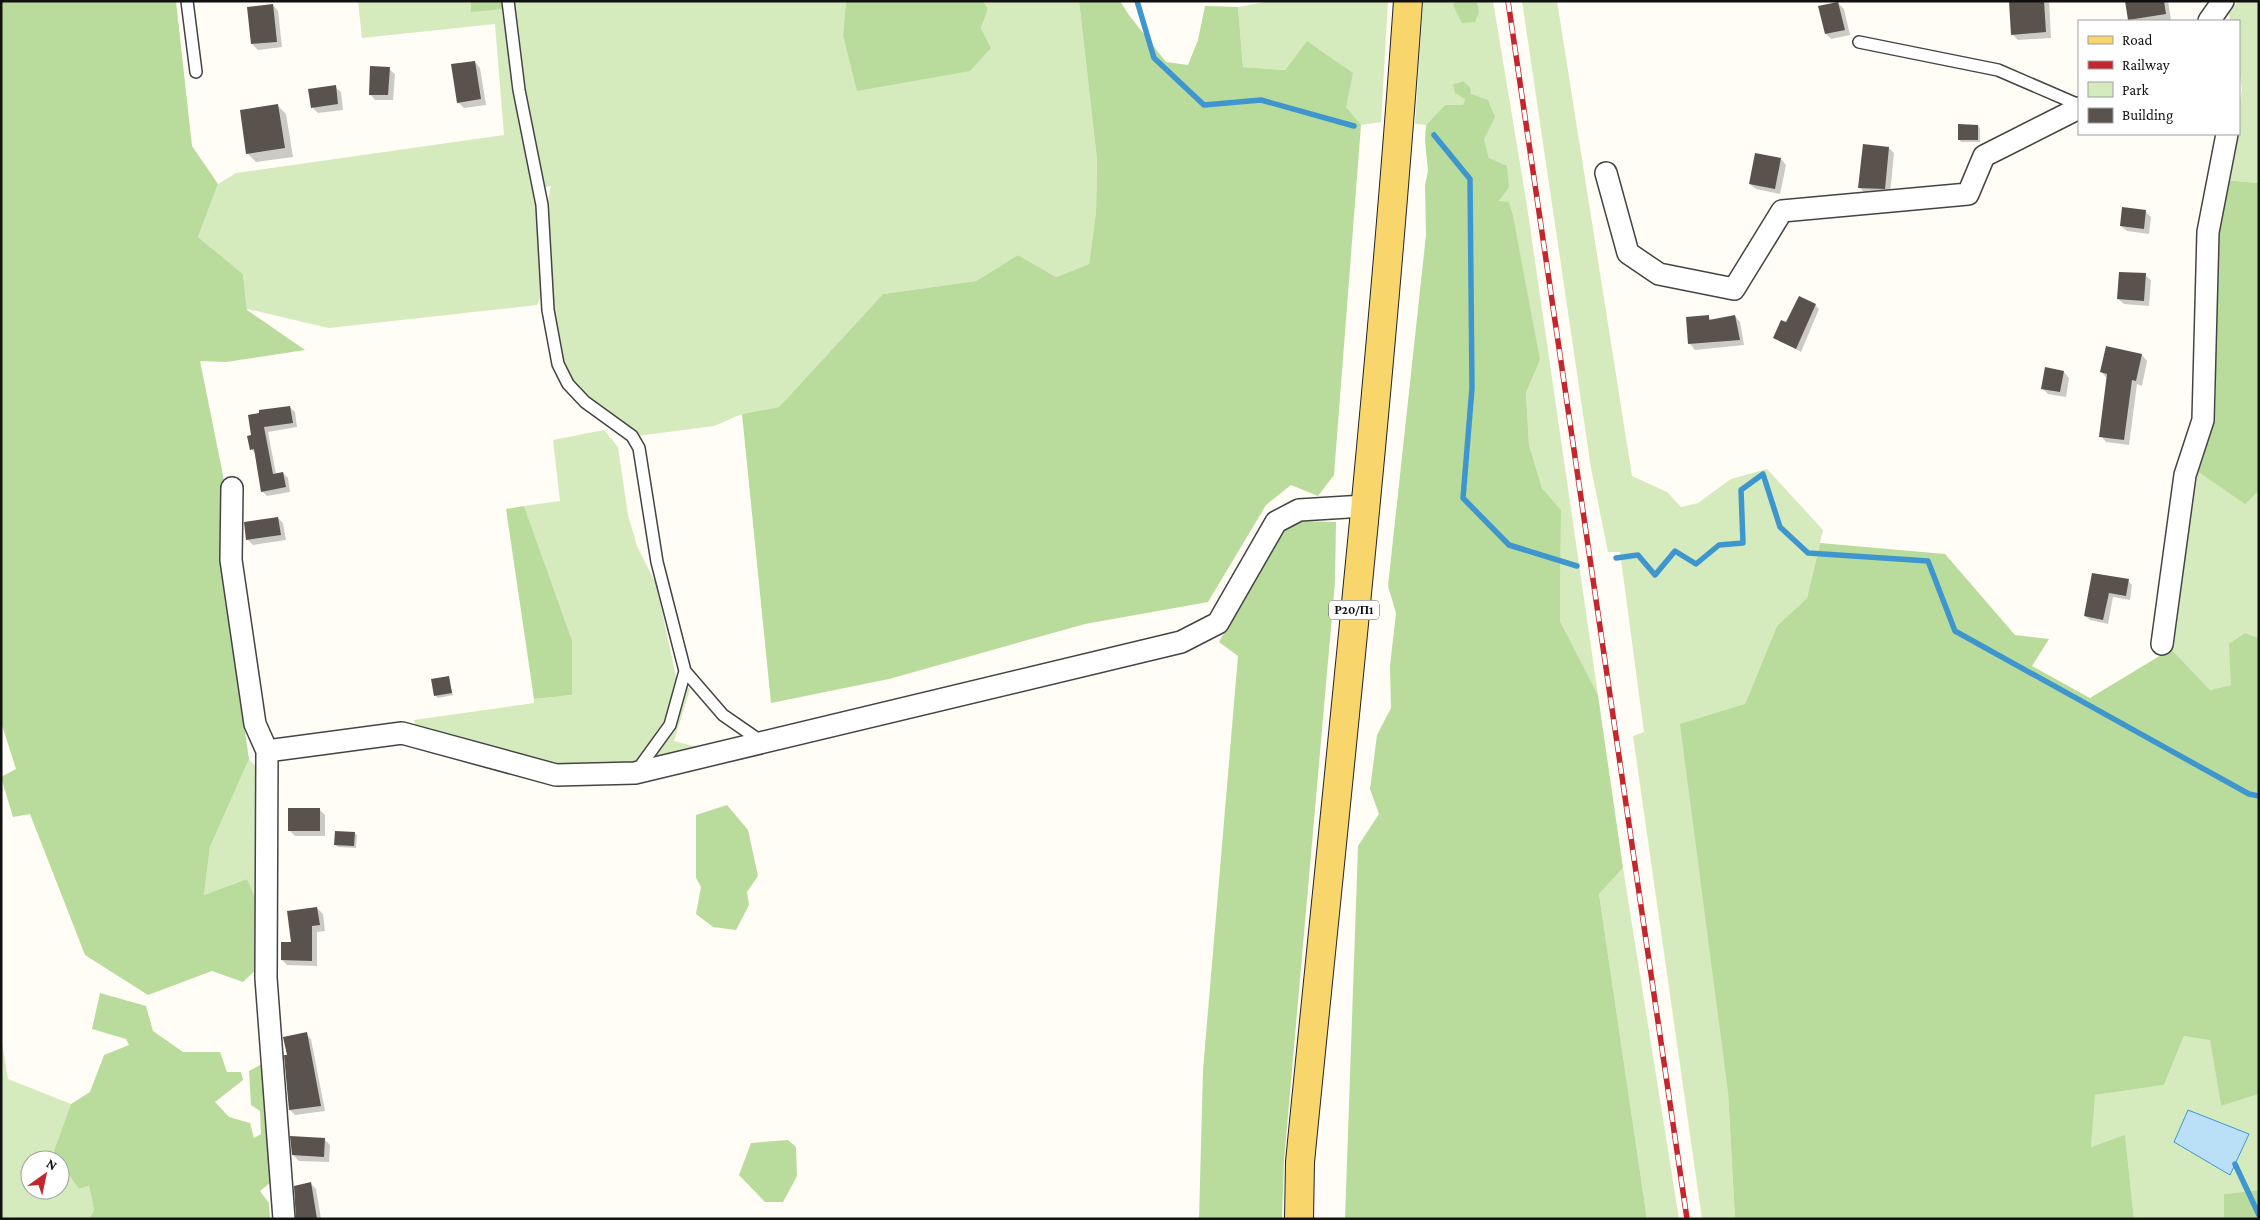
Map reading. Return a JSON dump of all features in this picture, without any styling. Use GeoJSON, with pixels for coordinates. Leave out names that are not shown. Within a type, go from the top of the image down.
{"type":"FeatureCollection","features":[{"type":"Feature","properties":{"kind":"main road","name":"Р20/П1"},"geometry":{"type":"LineString","coordinates":[[1299,1219],[1300,1162],[1400,127],[1408,1]]}},
{"type":"Feature","properties":{"kind":"street"},"geometry":{"type":"LineString","coordinates":[[1606,173],[1628,253],[1659,274],[1734,289],[1782,211],[1968,194],[1984,156],[2078,108]]}},
{"type":"Feature","properties":{"kind":"street"},"geometry":{"type":"LineString","coordinates":[[2162,644],[2184,475],[2203,420],[2208,232],[2227,135]]}},
{"type":"Feature","properties":{"kind":"street"},"geometry":{"type":"LineString","coordinates":[[232,488],[231,560],[255,724],[267,752],[266,978],[284,1219]]}},
{"type":"Feature","properties":{"kind":"street"},"geometry":{"type":"LineString","coordinates":[[267,752],[402,733],[556,775],[635,774],[1181,642],[1218,623],[1276,522],[1299,510],[1364,506]]}},
{"type":"Feature","properties":{"kind":"lane"},"geometry":{"type":"LineString","coordinates":[[187,1],[196,72]]}},
{"type":"Feature","properties":{"kind":"lane"},"geometry":{"type":"LineString","coordinates":[[508,1],[519,90],[542,206],[548,310],[558,364],[568,384],[585,402],[632,436],[639,448],[657,562],[685,671],[723,715],[764,744]]}},
{"type":"Feature","properties":{"kind":"lane"},"geometry":{"type":"LineString","coordinates":[[1859,42],[1998,70],[2078,107]]}},
{"type":"Feature","properties":{"kind":"lane"},"geometry":{"type":"LineString","coordinates":[[635,774],[670,724],[685,671]]}},
{"type":"Feature","properties":{"kind":"green space"},"geometry":{"type":"Polygon","coordinates":[[[1,1],[176,1],[192,146],[218,184],[198,237],[243,274],[247,310],[305,350],[226,362],[200,361],[226,490],[220,563],[249,759],[210,847],[204,895],[247,879],[255,897],[260,966],[243,982],[212,971],[148,995],[85,955],[30,814],[13,817],[1,777],[16,769],[1,722],[1,1]]]}},
{"type":"Feature","properties":{"kind":"green space"},"geometry":{"type":"Polygon","coordinates":[[[358,1],[471,1],[471,11],[516,8],[515,1],[846,1],[843,35],[991,48],[981,28],[988,9],[983,1],[1079,1],[1097,160],[1096,212],[1089,264],[1056,277],[1018,255],[976,281],[883,294],[779,407],[742,414],[714,426],[637,436],[588,398],[572,380],[564,362],[554,312],[547,205],[551,186],[535,189],[539,206],[542,293],[537,305],[329,328],[247,309],[243,274],[198,237],[218,184],[236,173],[504,135],[495,24],[362,38],[358,1]]]}},
{"type":"Feature","properties":{"kind":"green space"},"geometry":{"type":"Polygon","coordinates":[[[471,1],[515,1],[516,8],[471,12],[471,1]]]}},
{"type":"Feature","properties":{"kind":"green space"},"geometry":{"type":"Polygon","coordinates":[[[846,1],[983,1],[988,9],[981,28],[991,48],[970,71],[857,91],[843,35],[846,1]]]}},
{"type":"Feature","properties":{"kind":"green space"},"geometry":{"type":"Polygon","coordinates":[[[1079,1],[1120,1],[1166,62],[1188,65],[1198,40],[1205,6],[1238,7],[1243,67],[1285,70],[1307,41],[1353,73],[1346,107],[1361,125],[1334,475],[1318,496],[1291,485],[1266,505],[1208,602],[1085,624],[889,679],[771,703],[742,414],[779,407],[883,294],[976,281],[1018,255],[1056,277],[1089,264],[1096,212],[1097,160],[1079,1]]]}},
{"type":"Feature","properties":{"kind":"green space"},"geometry":{"type":"Polygon","coordinates":[[[1271,1],[1388,1],[1381,122],[1361,125],[1346,108],[1307,41],[1285,70],[1243,67],[1238,7],[1271,1]]]}},
{"type":"Feature","properties":{"kind":"green space"},"geometry":{"type":"Polygon","coordinates":[[[1423,1],[1455,1],[1453,5],[1479,12],[1477,1],[1493,1],[1527,206],[1598,695],[1560,621],[1561,510],[1542,488],[1529,445],[1526,393],[1540,360],[1471,93],[1462,81],[1453,84],[1465,99],[1463,105],[1445,105],[1426,125],[1415,124],[1423,1]]]}},
{"type":"Feature","properties":{"kind":"green space"},"geometry":{"type":"Polygon","coordinates":[[[1455,1],[1477,1],[1479,12],[1475,22],[1462,23],[1453,5],[1455,1]]]}},
{"type":"Feature","properties":{"kind":"green space"},"geometry":{"type":"Polygon","coordinates":[[[1522,1],[1557,1],[1632,476],[1667,492],[1681,507],[1698,503],[1731,479],[1767,469],[1823,530],[1807,598],[1777,626],[1745,704],[1728,1092],[1735,1219],[1702,1219],[1633,736],[1644,732],[1620,552],[1608,552],[1591,468],[1522,1]]]}},
{"type":"Feature","properties":{"kind":"green space"},"geometry":{"type":"Polygon","coordinates":[[[2238,1],[2259,1],[2259,183],[2224,180],[2234,135],[2240,135],[2242,89],[2240,76],[2240,20],[2230,20],[2229,14],[2238,1]]]}},
{"type":"Feature","properties":{"kind":"green space"},"geometry":{"type":"Polygon","coordinates":[[[1463,81],[1470,87],[1471,94],[1488,100],[1495,117],[1484,139],[1489,158],[1507,166],[1509,187],[1499,201],[1509,202],[1513,216],[1540,360],[1526,393],[1529,445],[1542,488],[1561,510],[1560,621],[1598,695],[1623,868],[1599,894],[1647,1219],[1345,1219],[1358,846],[1379,814],[1370,789],[1377,735],[1391,708],[1390,666],[1396,613],[1388,586],[1426,235],[1425,185],[1428,171],[1425,140],[1426,125],[1445,105],[1463,105],[1465,99],[1455,93],[1453,84],[1463,81]]]}},
{"type":"Feature","properties":{"kind":"green space"},"geometry":{"type":"Polygon","coordinates":[[[2224,180],[2259,183],[2259,491],[2245,504],[2197,471],[2215,417],[2218,236],[2224,180]]]}},
{"type":"Feature","properties":{"kind":"green space"},"geometry":{"type":"Polygon","coordinates":[[[604,430],[618,447],[628,515],[637,546],[656,584],[676,676],[690,689],[674,741],[705,749],[622,767],[557,768],[416,730],[414,720],[534,703],[534,699],[572,695],[572,640],[524,506],[560,501],[553,440],[604,430]]]}},
{"type":"Feature","properties":{"kind":"green space"},"geometry":{"type":"Polygon","coordinates":[[[2197,471],[2245,503],[2259,491],[2259,638],[2245,633],[2232,685],[2210,690],[2171,649],[2197,471]]]}},
{"type":"Feature","properties":{"kind":"green space"},"geometry":{"type":"Polygon","coordinates":[[[524,506],[572,640],[572,695],[534,699],[506,509],[524,506]]]}},
{"type":"Feature","properties":{"kind":"green space"},"geometry":{"type":"Polygon","coordinates":[[[1301,521],[1336,522],[1335,582],[1284,1161],[1282,1219],[1199,1219],[1203,1070],[1238,656],[1219,642],[1280,533],[1301,521]]]}},
{"type":"Feature","properties":{"kind":"green space"},"geometry":{"type":"Polygon","coordinates":[[[1820,543],[1945,554],[2015,635],[2049,639],[2032,666],[2090,698],[2171,649],[2210,690],[2231,685],[2229,644],[2245,633],[2259,638],[2259,1094],[2221,1106],[2210,1040],[2184,1036],[2164,1085],[2095,1095],[2091,1147],[2125,1135],[2134,1219],[1735,1219],[1728,1092],[1680,724],[1745,704],[1777,626],[1807,598],[1820,543]]]}},
{"type":"Feature","properties":{"kind":"green space"},"geometry":{"type":"Polygon","coordinates":[[[249,759],[257,768],[255,897],[247,879],[204,895],[210,847],[249,759]]]}},
{"type":"Feature","properties":{"kind":"green space"},"geometry":{"type":"Polygon","coordinates":[[[727,805],[748,830],[758,876],[747,892],[749,905],[736,930],[713,927],[696,914],[701,887],[696,878],[696,815],[727,805]]]}},
{"type":"Feature","properties":{"kind":"green space"},"geometry":{"type":"Polygon","coordinates":[[[1623,868],[1679,1219],[1647,1219],[1599,894],[1623,868]]]}},
{"type":"Feature","properties":{"kind":"green space"},"geometry":{"type":"Polygon","coordinates":[[[100,993],[146,1006],[153,1031],[183,1052],[220,1052],[227,1072],[241,1072],[243,1080],[215,1102],[229,1117],[250,1123],[254,1138],[261,1134],[260,1111],[251,1105],[249,1071],[266,1062],[275,1179],[260,1191],[269,1203],[270,1219],[89,1219],[94,1210],[89,1186],[79,1189],[70,1177],[70,1150],[54,1150],[71,1104],[90,1092],[104,1055],[129,1045],[126,1039],[92,1029],[100,993]]]}},
{"type":"Feature","properties":{"kind":"green space"},"geometry":{"type":"Polygon","coordinates":[[[1,1036],[8,1079],[71,1104],[54,1150],[20,1150],[20,1200],[70,1200],[70,1177],[79,1189],[89,1186],[94,1210],[89,1219],[1,1219],[1,1036]]]}},
{"type":"Feature","properties":{"kind":"green space"},"geometry":{"type":"Polygon","coordinates":[[[2184,1036],[2210,1039],[2221,1106],[2259,1094],[2259,1190],[2224,1194],[2224,1219],[2134,1219],[2125,1136],[2091,1147],[2094,1095],[2164,1085],[2184,1036]]]}},
{"type":"Feature","properties":{"kind":"green space"},"geometry":{"type":"Polygon","coordinates":[[[788,1140],[796,1147],[797,1176],[783,1202],[765,1202],[739,1175],[751,1143],[788,1140]]]}},
{"type":"Feature","properties":{"kind":"green space"},"geometry":{"type":"Polygon","coordinates":[[[2259,1190],[2259,1219],[2224,1219],[2224,1194],[2259,1190]]]}},
{"type":"Feature","properties":{"kind":"water"},"geometry":{"type":"Polygon","coordinates":[[[2188,1110],[2249,1134],[2230,1175],[2174,1142],[2188,1110]]]}},
{"type":"Feature","properties":{"kind":"building"},"geometry":{"type":"Polygon","coordinates":[[[2009,1],[2044,1],[2046,32],[2011,35],[2009,1]]]}},
{"type":"Feature","properties":{"kind":"building"},"geometry":{"type":"Polygon","coordinates":[[[2125,1],[2164,1],[2166,14],[2128,20],[2125,1]]]}},
{"type":"Feature","properties":{"kind":"building"},"geometry":{"type":"Polygon","coordinates":[[[1838,2],[1845,30],[1825,34],[1818,6],[1838,2]]]}},
{"type":"Feature","properties":{"kind":"building"},"geometry":{"type":"Polygon","coordinates":[[[273,4],[277,42],[251,44],[247,7],[273,4]]]}},
{"type":"Feature","properties":{"kind":"building"},"geometry":{"type":"Polygon","coordinates":[[[475,61],[481,99],[457,103],[451,64],[475,61]]]}},
{"type":"Feature","properties":{"kind":"building"},"geometry":{"type":"Polygon","coordinates":[[[370,66],[390,67],[388,95],[369,95],[370,66]]]}},
{"type":"Feature","properties":{"kind":"building"},"geometry":{"type":"Polygon","coordinates":[[[336,85],[338,104],[311,108],[308,89],[336,85]]]}},
{"type":"Feature","properties":{"kind":"building"},"geometry":{"type":"Polygon","coordinates":[[[278,104],[285,148],[246,154],[240,110],[278,104]]]}},
{"type":"Feature","properties":{"kind":"building"},"geometry":{"type":"Polygon","coordinates":[[[1958,124],[1978,125],[1978,140],[1958,140],[1958,124]]]}},
{"type":"Feature","properties":{"kind":"building"},"geometry":{"type":"Polygon","coordinates":[[[1863,144],[1889,147],[1885,189],[1858,188],[1863,144]]]}},
{"type":"Feature","properties":{"kind":"building"},"geometry":{"type":"Polygon","coordinates":[[[1755,153],[1781,158],[1775,189],[1749,184],[1755,153]]]}},
{"type":"Feature","properties":{"kind":"building"},"geometry":{"type":"Polygon","coordinates":[[[2122,207],[2146,210],[2144,229],[2120,226],[2122,207]]]}},
{"type":"Feature","properties":{"kind":"building"},"geometry":{"type":"Polygon","coordinates":[[[2119,272],[2146,273],[2144,301],[2117,299],[2119,272]]]}},
{"type":"Feature","properties":{"kind":"building"},"geometry":{"type":"Polygon","coordinates":[[[1799,296],[1816,304],[1796,349],[1773,338],[1781,320],[1786,322],[1799,296]]]}},
{"type":"Feature","properties":{"kind":"building"},"geometry":{"type":"Polygon","coordinates":[[[1709,315],[1709,320],[1735,315],[1740,340],[1688,344],[1686,317],[1709,315]]]}},
{"type":"Feature","properties":{"kind":"building"},"geometry":{"type":"Polygon","coordinates":[[[2106,346],[2142,354],[2136,381],[2132,380],[2124,440],[2099,437],[2107,374],[2100,372],[2106,346]]]}},
{"type":"Feature","properties":{"kind":"building"},"geometry":{"type":"Polygon","coordinates":[[[2045,367],[2064,371],[2060,392],[2041,389],[2045,367]]]}},
{"type":"Feature","properties":{"kind":"building"},"geometry":{"type":"Polygon","coordinates":[[[290,406],[293,423],[264,427],[273,474],[283,472],[286,487],[261,492],[254,449],[250,450],[247,436],[251,435],[248,415],[259,413],[259,410],[290,406]]]}},
{"type":"Feature","properties":{"kind":"building"},"geometry":{"type":"Polygon","coordinates":[[[278,517],[281,535],[246,540],[244,522],[278,517]]]}},
{"type":"Feature","properties":{"kind":"building"},"geometry":{"type":"Polygon","coordinates":[[[2092,573],[2129,579],[2126,596],[2109,593],[2103,620],[2084,616],[2092,573]]]}},
{"type":"Feature","properties":{"kind":"building"},"geometry":{"type":"Polygon","coordinates":[[[449,676],[452,693],[434,696],[431,679],[449,676]]]}},
{"type":"Feature","properties":{"kind":"building"},"geometry":{"type":"Polygon","coordinates":[[[288,808],[320,808],[320,831],[288,831],[288,808]]]}},
{"type":"Feature","properties":{"kind":"building"},"geometry":{"type":"Polygon","coordinates":[[[335,831],[355,832],[354,846],[334,845],[335,831]]]}},
{"type":"Feature","properties":{"kind":"building"},"geometry":{"type":"Polygon","coordinates":[[[317,907],[320,925],[312,926],[312,961],[281,960],[281,942],[291,942],[287,911],[317,907]]]}},
{"type":"Feature","properties":{"kind":"building"},"geometry":{"type":"Polygon","coordinates":[[[307,1032],[321,1106],[289,1110],[284,1055],[287,1055],[283,1037],[307,1032]]]}},
{"type":"Feature","properties":{"kind":"building"},"geometry":{"type":"Polygon","coordinates":[[[290,1136],[325,1138],[324,1157],[292,1155],[290,1136]]]}},
{"type":"Feature","properties":{"kind":"building"},"geometry":{"type":"Polygon","coordinates":[[[311,1182],[317,1219],[296,1219],[294,1186],[311,1182]]]}},
{"type":"Feature","properties":{"kind":"waterway"},"geometry":{"type":"LineString","coordinates":[[1137,1],[1154,58],[1204,105],[1261,100],[1354,126]]}},
{"type":"Feature","properties":{"kind":"waterway"},"geometry":{"type":"LineString","coordinates":[[1434,135],[1470,179],[1472,388],[1463,498],[1509,545],[1577,566]]}},
{"type":"Feature","properties":{"kind":"waterway"},"geometry":{"type":"LineString","coordinates":[[1616,558],[1638,555],[1655,575],[1675,551],[1696,564],[1719,545],[1743,543],[1741,490],[1763,474],[1780,527],[1808,553],[1928,561],[1955,631],[2249,794],[2259,796]]}},
{"type":"Feature","properties":{"kind":"waterway"},"geometry":{"type":"LineString","coordinates":[[2235,1164],[2259,1215]]}},
{"type":"Feature","properties":{"kind":"railway"},"geometry":{"type":"LineString","coordinates":[[1508,1],[1687,1219]]}}]}
